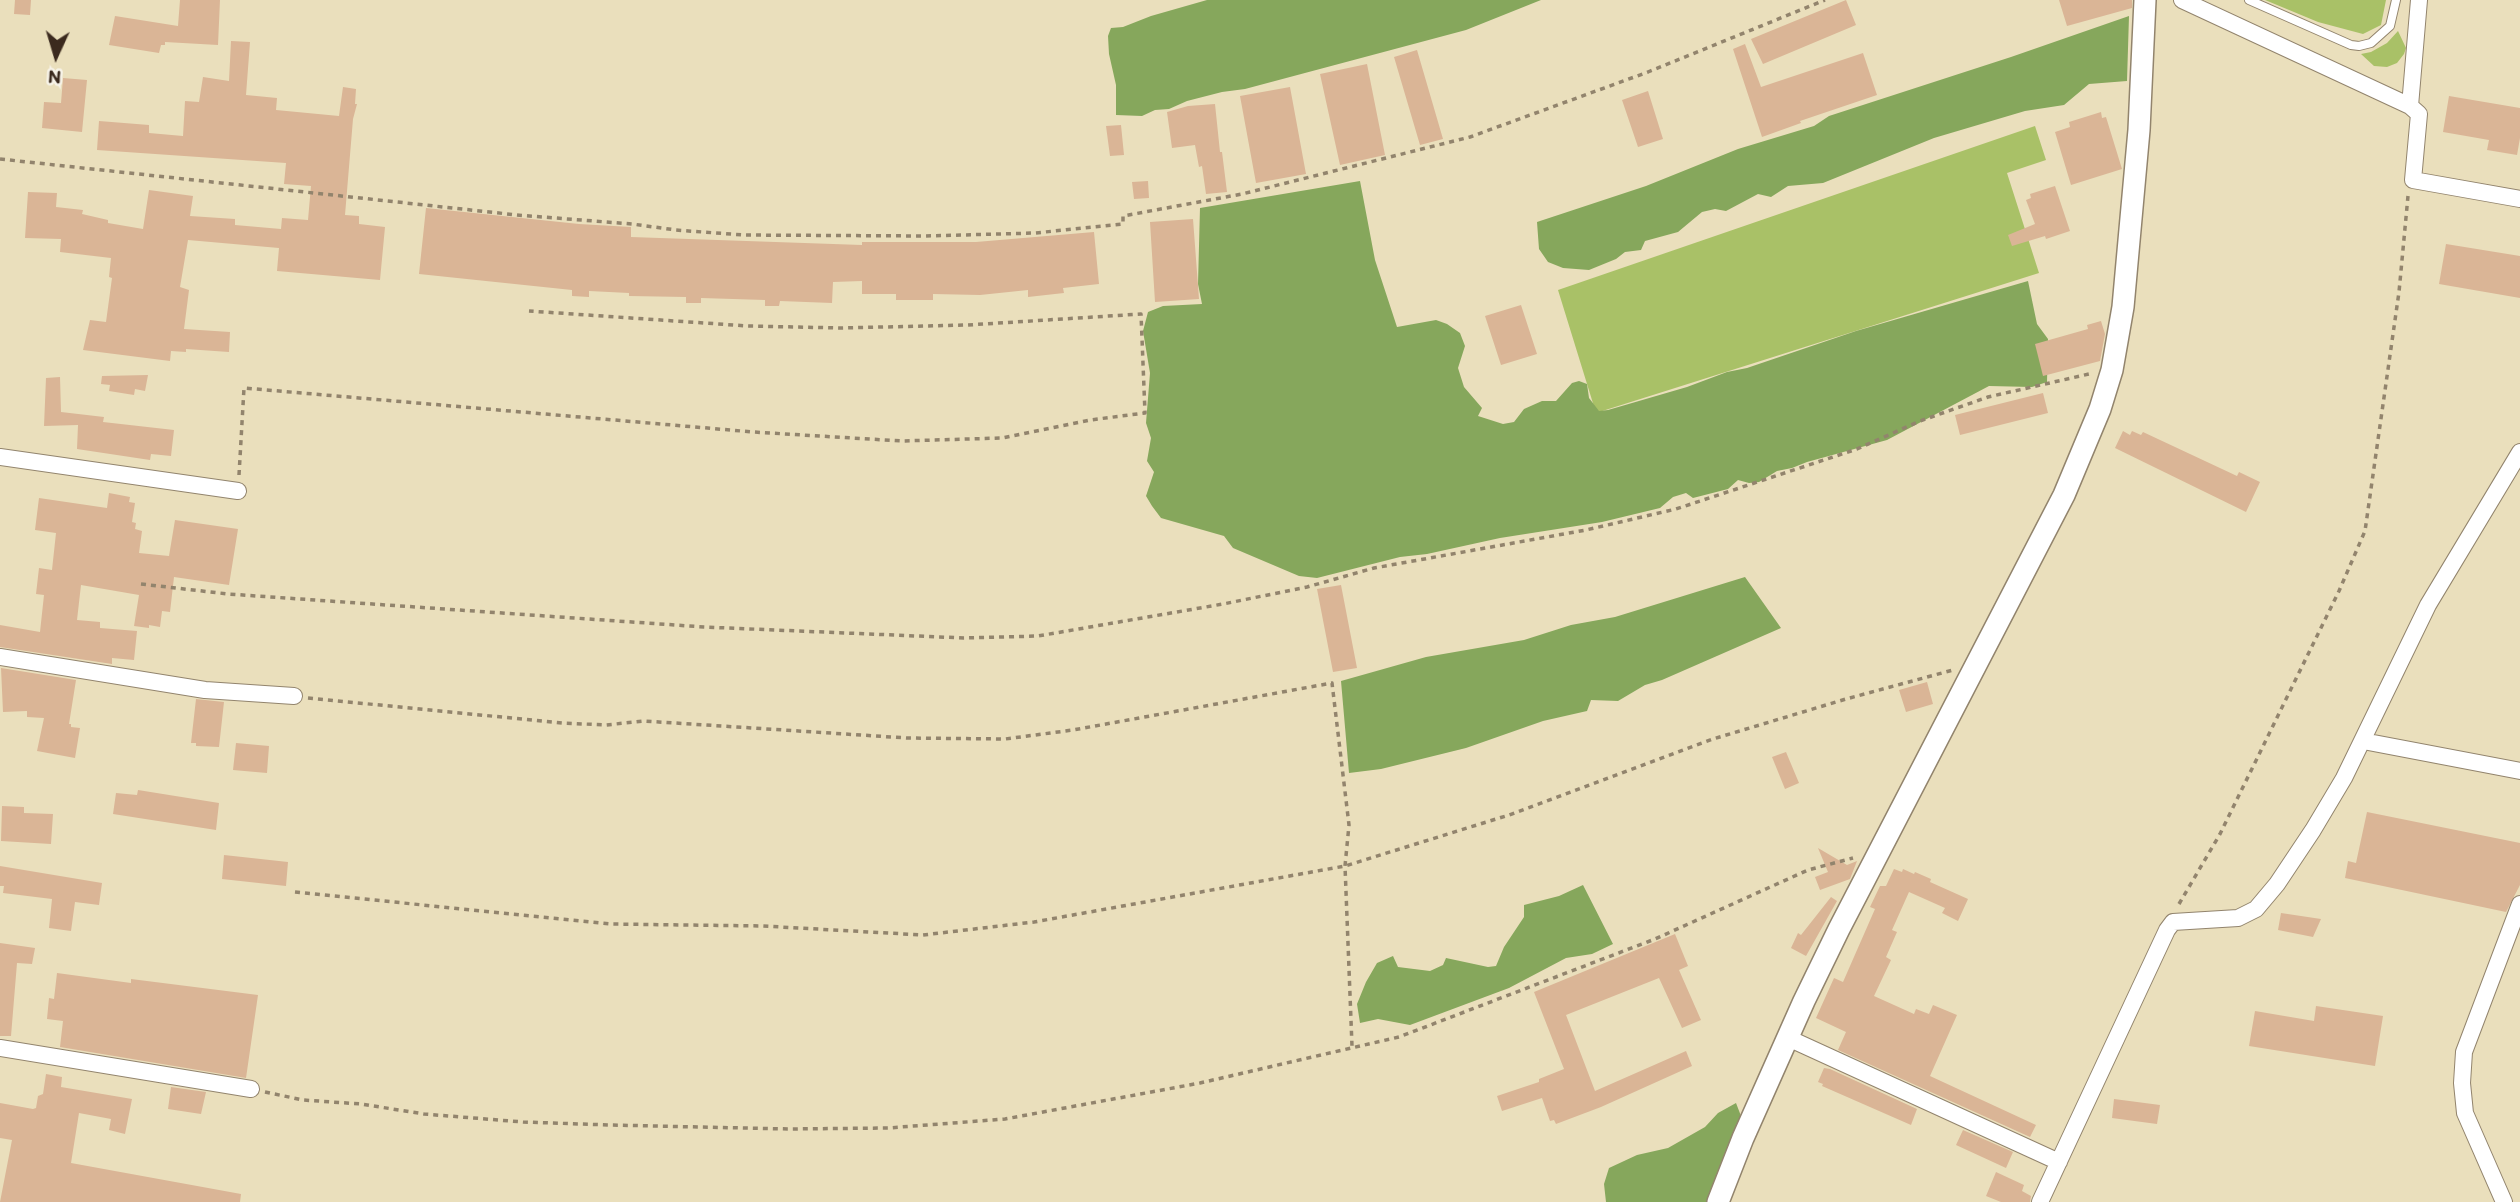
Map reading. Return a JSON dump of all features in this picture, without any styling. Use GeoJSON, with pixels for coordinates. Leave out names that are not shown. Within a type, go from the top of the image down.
{"type":"FeatureCollection","features":[{"type":"Feature","properties":{"kind":"street"},"geometry":{"type":"LineString","coordinates":[[1718,1202],[1743,1138],[1827,953],[2064,495],[2100,409],[2112,370],[2123,307],[2139,130],[2145,0]]}},
{"type":"Feature","properties":{"kind":"street"},"geometry":{"type":"LineString","coordinates":[[2182,0],[2410,106],[2419,114],[2413,180],[2520,199]]}},
{"type":"Feature","properties":{"kind":"street"},"geometry":{"type":"LineString","coordinates":[[2410,106],[2420,0]]}},
{"type":"Feature","properties":{"kind":"street"},"geometry":{"type":"LineString","coordinates":[[2040,1202],[2167,930],[2173,922],[2238,918],[2256,909],[2277,884],[2313,830],[2362,741],[2428,605],[2520,452]]}},
{"type":"Feature","properties":{"kind":"street"},"geometry":{"type":"LineString","coordinates":[[0,457],[238,491]]}},
{"type":"Feature","properties":{"kind":"street"},"geometry":{"type":"LineString","coordinates":[[0,657],[205,690],[294,696]]}},
{"type":"Feature","properties":{"kind":"street"},"geometry":{"type":"LineString","coordinates":[[2362,741],[2520,771]]}},
{"type":"Feature","properties":{"kind":"street"},"geometry":{"type":"LineString","coordinates":[[2504,1202],[2465,1113],[2462,1083],[2464,1052],[2520,904]]}},
{"type":"Feature","properties":{"kind":"street"},"geometry":{"type":"LineString","coordinates":[[1788,1038],[2059,1162]]}},
{"type":"Feature","properties":{"kind":"street"},"geometry":{"type":"LineString","coordinates":[[0,1048],[251,1089]]}},
{"type":"Feature","properties":{"kind":"lane"},"geometry":{"type":"LineString","coordinates":[[2249,0],[2351,45],[2359,46],[2371,43],[2390,26],[2396,0]]}},
{"type":"Feature","properties":{"kind":"path"},"geometry":{"type":"LineString","coordinates":[[0,159],[676,230],[743,234],[925,236],[1035,233],[1123,224],[1123,216],[1242,194],[1470,137],[1648,72],[1825,0]]}},
{"type":"Feature","properties":{"kind":"path"},"geometry":{"type":"LineString","coordinates":[[2173,922],[2174,911],[2220,834],[2339,591],[2365,531],[2399,292],[2408,197],[2413,180]]}},
{"type":"Feature","properties":{"kind":"path"},"geometry":{"type":"LineString","coordinates":[[238,491],[244,388],[753,432],[902,441],[1002,438],[1090,420],[1145,413],[1140,314],[968,325],[841,328],[748,326],[529,310]]}},
{"type":"Feature","properties":{"kind":"path"},"geometry":{"type":"LineString","coordinates":[[141,584],[241,595],[704,627],[964,638],[1038,636],[1223,604],[1307,587],[1374,568],[1586,530],[1676,509],[1857,449],[1920,421],[1988,397],[2066,381]]}},
{"type":"Feature","properties":{"kind":"path"},"geometry":{"type":"LineString","coordinates":[[295,892],[610,924],[763,926],[923,935],[1034,922],[1345,866],[1509,815],[1713,739],[1978,663]]}},
{"type":"Feature","properties":{"kind":"path"},"geometry":{"type":"LineString","coordinates":[[294,696],[562,723],[606,725],[644,721],[907,738],[1005,739],[1086,728],[1332,683],[1349,825],[1345,866],[1352,1046]]}},
{"type":"Feature","properties":{"kind":"path"},"geometry":{"type":"LineString","coordinates":[[251,1089],[303,1100],[523,1122],[789,1129],[888,1128],[966,1123],[1058,1110],[1200,1083],[1399,1037],[1507,998],[1655,939],[1797,874],[1879,852]]}},
{"type":"Feature","properties":{"kind":"green space"},"geometry":{"type":"Polygon","coordinates":[[[1207,0],[1541,0],[1466,30],[1245,89],[1187,101],[1142,116],[1116,115],[1116,85],[1109,54],[1108,36],[1111,28],[1123,27],[1207,0]]]}},
{"type":"Feature","properties":{"kind":"green space"},"geometry":{"type":"Polygon","coordinates":[[[2265,0],[2386,0],[2381,25],[2363,34],[2318,22],[2265,0]]]}},
{"type":"Feature","properties":{"kind":"green space"},"geometry":{"type":"Polygon","coordinates":[[[2129,16],[2127,81],[2089,84],[2064,105],[2025,111],[1934,138],[1823,183],[1788,186],[1771,197],[1758,194],[1726,211],[1715,209],[1702,212],[1678,232],[1645,241],[1641,250],[1625,252],[1616,259],[1589,270],[1563,268],[1548,262],[1539,249],[1537,222],[1646,186],[1738,149],[1814,126],[1829,116],[2129,16]]]}},
{"type":"Feature","properties":{"kind":"green space"},"geometry":{"type":"Polygon","coordinates":[[[2398,31],[2406,48],[2397,63],[2387,67],[2374,66],[2361,54],[2387,43],[2398,31]]]}},
{"type":"Feature","properties":{"kind":"green space"},"geometry":{"type":"Polygon","coordinates":[[[2035,126],[2046,160],[2007,173],[2039,273],[1596,413],[1558,290],[2035,126]]]}},
{"type":"Feature","properties":{"kind":"green space"},"geometry":{"type":"Polygon","coordinates":[[[1360,181],[1375,260],[1397,327],[1436,320],[1460,333],[1465,346],[1458,368],[1464,387],[1482,408],[1478,416],[1503,424],[1514,422],[1524,409],[1542,401],[1556,401],[1572,383],[1579,381],[1587,384],[1589,398],[1599,411],[1608,410],[1747,368],[1856,331],[2028,281],[2037,324],[2048,339],[2047,382],[2032,387],[1989,386],[1887,440],[1777,471],[1759,482],[1738,480],[1728,489],[1693,498],[1686,493],[1673,497],[1660,508],[1602,522],[1400,557],[1317,578],[1299,576],[1233,548],[1224,536],[1161,518],[1152,506],[1146,496],[1154,472],[1147,461],[1151,438],[1146,423],[1150,373],[1143,331],[1148,312],[1163,306],[1202,304],[1198,284],[1200,208],[1360,181]]]}},
{"type":"Feature","properties":{"kind":"green space"},"geometry":{"type":"Polygon","coordinates":[[[1745,577],[1781,628],[1645,685],[1618,701],[1591,700],[1587,711],[1543,721],[1466,748],[1381,769],[1349,773],[1341,681],[1426,657],[1524,640],[1571,625],[1615,617],[1745,577]]]}},
{"type":"Feature","properties":{"kind":"green space"},"geometry":{"type":"Polygon","coordinates":[[[1583,885],[1613,944],[1592,954],[1566,958],[1509,988],[1410,1025],[1378,1019],[1360,1023],[1357,1004],[1377,963],[1393,956],[1398,967],[1430,971],[1443,965],[1446,958],[1488,967],[1496,966],[1504,947],[1524,917],[1524,905],[1559,896],[1583,885]]]}},
{"type":"Feature","properties":{"kind":"green space"},"geometry":{"type":"Polygon","coordinates":[[[1736,1103],[1741,1116],[1710,1202],[1606,1202],[1604,1184],[1609,1168],[1637,1155],[1668,1148],[1705,1127],[1718,1113],[1736,1103]]]}},
{"type":"Feature","properties":{"kind":"building"},"geometry":{"type":"Polygon","coordinates":[[[15,0],[31,0],[30,15],[14,14],[15,0]]]}},
{"type":"Feature","properties":{"kind":"building"},"geometry":{"type":"Polygon","coordinates":[[[180,0],[220,0],[218,45],[165,42],[159,53],[109,45],[115,16],[178,26],[180,0]]]}},
{"type":"Feature","properties":{"kind":"building"},"geometry":{"type":"Polygon","coordinates":[[[1846,0],[1856,25],[1763,64],[1751,39],[1846,0]]]}},
{"type":"Feature","properties":{"kind":"building"},"geometry":{"type":"Polygon","coordinates":[[[2059,0],[2132,0],[2132,8],[2067,26],[2059,0]]]}},
{"type":"Feature","properties":{"kind":"building"},"geometry":{"type":"Polygon","coordinates":[[[231,41],[250,42],[246,95],[277,98],[276,110],[339,116],[343,87],[356,89],[357,104],[353,119],[345,215],[359,216],[359,224],[385,227],[380,280],[277,271],[279,248],[188,240],[180,287],[189,290],[184,329],[230,332],[229,352],[186,349],[186,352],[171,351],[170,361],[83,350],[90,320],[106,322],[112,278],[109,277],[111,258],[60,252],[61,239],[25,238],[28,192],[57,193],[56,207],[83,210],[82,214],[108,220],[108,223],[143,229],[149,190],[193,196],[190,216],[235,219],[235,225],[281,229],[282,218],[308,220],[311,186],[284,184],[286,163],[97,150],[99,121],[149,125],[149,133],[183,136],[185,101],[199,102],[203,77],[229,81],[231,41]]]}},
{"type":"Feature","properties":{"kind":"building"},"geometry":{"type":"Polygon","coordinates":[[[1745,44],[1761,87],[1863,53],[1877,95],[1762,137],[1733,49],[1745,44]]]}},
{"type":"Feature","properties":{"kind":"building"},"geometry":{"type":"Polygon","coordinates":[[[1417,50],[1443,139],[1420,145],[1394,57],[1417,50]]]}},
{"type":"Feature","properties":{"kind":"building"},"geometry":{"type":"Polygon","coordinates":[[[1367,64],[1385,155],[1340,165],[1320,74],[1367,64]]]}},
{"type":"Feature","properties":{"kind":"building"},"geometry":{"type":"Polygon","coordinates":[[[63,78],[87,80],[82,132],[42,128],[44,102],[61,103],[63,78]]]}},
{"type":"Feature","properties":{"kind":"building"},"geometry":{"type":"Polygon","coordinates":[[[1290,87],[1306,174],[1256,183],[1240,96],[1290,87]]]}},
{"type":"Feature","properties":{"kind":"building"},"geometry":{"type":"Polygon","coordinates":[[[1648,91],[1663,139],[1638,147],[1622,100],[1648,91]]]}},
{"type":"Feature","properties":{"kind":"building"},"geometry":{"type":"Polygon","coordinates":[[[2449,96],[2520,108],[2517,155],[2487,150],[2489,140],[2443,132],[2449,96]]]}},
{"type":"Feature","properties":{"kind":"building"},"geometry":{"type":"Polygon","coordinates":[[[1215,104],[1227,192],[1206,194],[1202,166],[1199,167],[1195,145],[1172,148],[1167,112],[1188,106],[1215,104]]]}},
{"type":"Feature","properties":{"kind":"building"},"geometry":{"type":"Polygon","coordinates":[[[2101,112],[2102,118],[2106,117],[2122,169],[2071,185],[2055,132],[2070,127],[2069,122],[2101,112]]]}},
{"type":"Feature","properties":{"kind":"building"},"geometry":{"type":"Polygon","coordinates":[[[1121,125],[1124,155],[1110,156],[1106,126],[1121,125]]]}},
{"type":"Feature","properties":{"kind":"building"},"geometry":{"type":"Polygon","coordinates":[[[1148,181],[1149,198],[1134,199],[1132,182],[1148,181]]]}},
{"type":"Feature","properties":{"kind":"building"},"geometry":{"type":"Polygon","coordinates":[[[2055,186],[2070,231],[2012,246],[2008,235],[2035,224],[2026,200],[2031,198],[2030,194],[2055,186]]]}},
{"type":"Feature","properties":{"kind":"building"},"geometry":{"type":"Polygon","coordinates":[[[426,208],[631,227],[631,237],[862,245],[862,242],[976,242],[1094,232],[1099,284],[1063,288],[1064,293],[1028,297],[1028,290],[980,295],[933,294],[933,300],[896,300],[896,294],[862,294],[862,281],[833,282],[832,303],[780,301],[779,306],[765,306],[765,300],[701,298],[701,303],[686,303],[686,297],[629,296],[629,293],[589,291],[589,297],[572,296],[572,290],[419,274],[426,208]]]}},
{"type":"Feature","properties":{"kind":"building"},"geometry":{"type":"Polygon","coordinates":[[[1193,219],[1199,299],[1155,302],[1150,222],[1193,219]]]}},
{"type":"Feature","properties":{"kind":"building"},"geometry":{"type":"Polygon","coordinates":[[[2446,244],[2520,256],[2520,298],[2439,284],[2446,244]]]}},
{"type":"Feature","properties":{"kind":"building"},"geometry":{"type":"Polygon","coordinates":[[[1521,305],[1537,354],[1501,365],[1485,316],[1521,305]]]}},
{"type":"Feature","properties":{"kind":"building"},"geometry":{"type":"Polygon","coordinates":[[[2101,321],[2105,334],[2100,361],[2043,376],[2035,344],[2088,329],[2087,325],[2101,321]]]}},
{"type":"Feature","properties":{"kind":"building"},"geometry":{"type":"Polygon","coordinates":[[[148,375],[145,391],[135,389],[134,395],[109,391],[110,385],[101,384],[102,376],[148,375]]]}},
{"type":"Feature","properties":{"kind":"building"},"geometry":{"type":"Polygon","coordinates":[[[60,377],[61,412],[104,417],[103,422],[174,430],[171,456],[151,454],[150,460],[77,449],[78,425],[44,426],[46,378],[60,377]]]}},
{"type":"Feature","properties":{"kind":"building"},"geometry":{"type":"Polygon","coordinates":[[[2043,393],[2048,413],[1960,435],[1955,415],[2043,393]]]}},
{"type":"Feature","properties":{"kind":"building"},"geometry":{"type":"Polygon","coordinates":[[[2123,431],[2130,435],[2132,431],[2141,435],[2143,432],[2237,476],[2239,472],[2260,482],[2246,512],[2115,448],[2123,431]]]}},
{"type":"Feature","properties":{"kind":"building"},"geometry":{"type":"Polygon","coordinates":[[[109,493],[130,497],[129,502],[135,503],[132,522],[136,523],[135,529],[142,531],[139,553],[169,556],[175,520],[238,529],[229,585],[174,577],[170,612],[162,611],[160,627],[149,625],[149,628],[134,626],[139,595],[81,585],[77,620],[100,622],[100,628],[137,631],[134,660],[112,658],[112,664],[0,647],[0,625],[40,632],[44,595],[36,594],[39,568],[52,570],[56,533],[35,530],[39,498],[107,508],[109,493]]]}},
{"type":"Feature","properties":{"kind":"building"},"geometry":{"type":"Polygon","coordinates":[[[1341,585],[1357,668],[1333,672],[1317,589],[1341,585]]]}},
{"type":"Feature","properties":{"kind":"building"},"geometry":{"type":"Polygon","coordinates":[[[1,668],[76,680],[69,724],[71,727],[80,728],[75,758],[37,751],[44,718],[27,717],[27,711],[3,712],[1,668]]]}},
{"type":"Feature","properties":{"kind":"building"},"geometry":{"type":"Polygon","coordinates":[[[1927,682],[1933,704],[1906,712],[1899,690],[1927,682]]]}},
{"type":"Feature","properties":{"kind":"building"},"geometry":{"type":"Polygon","coordinates":[[[196,699],[224,702],[219,747],[196,746],[196,743],[191,743],[196,699]]]}},
{"type":"Feature","properties":{"kind":"building"},"geometry":{"type":"Polygon","coordinates":[[[236,743],[269,746],[267,773],[233,770],[236,743]]]}},
{"type":"Feature","properties":{"kind":"building"},"geometry":{"type":"Polygon","coordinates":[[[1786,752],[1799,783],[1785,789],[1772,757],[1786,752]]]}},
{"type":"Feature","properties":{"kind":"building"},"geometry":{"type":"Polygon","coordinates":[[[138,790],[219,803],[216,830],[113,814],[116,793],[137,795],[138,790]]]}},
{"type":"Feature","properties":{"kind":"building"},"geometry":{"type":"Polygon","coordinates":[[[2,806],[24,807],[24,813],[53,814],[51,844],[1,841],[2,806]]]}},
{"type":"Feature","properties":{"kind":"building"},"geometry":{"type":"Polygon","coordinates":[[[2367,812],[2520,843],[2520,885],[2506,912],[2345,878],[2348,861],[2356,863],[2367,812]]]}},
{"type":"Feature","properties":{"kind":"building"},"geometry":{"type":"Polygon","coordinates":[[[1818,848],[1847,865],[1857,861],[1850,879],[1820,890],[1815,877],[1828,872],[1818,848]]]}},
{"type":"Feature","properties":{"kind":"building"},"geometry":{"type":"Polygon","coordinates":[[[224,855],[288,862],[286,886],[222,879],[224,855]]]}},
{"type":"Feature","properties":{"kind":"building"},"geometry":{"type":"Polygon","coordinates":[[[0,866],[102,883],[99,905],[75,902],[71,931],[49,928],[52,899],[3,893],[4,886],[0,886],[0,866]]]}},
{"type":"Feature","properties":{"kind":"building"},"geometry":{"type":"Polygon","coordinates":[[[1894,869],[1902,872],[1903,869],[1914,874],[1915,872],[1931,879],[1930,882],[1968,899],[1958,921],[1942,913],[1945,908],[1909,892],[1892,930],[1897,932],[1886,957],[1891,960],[1874,996],[1914,1014],[1916,1009],[1929,1014],[1933,1005],[1957,1015],[1930,1076],[2036,1125],[2030,1137],[1838,1050],[1846,1032],[1816,1018],[1834,978],[1843,982],[1875,909],[1870,907],[1880,886],[1886,886],[1894,869]]]}},
{"type":"Feature","properties":{"kind":"building"},"geometry":{"type":"Polygon","coordinates":[[[1831,897],[1837,901],[1806,956],[1791,948],[1798,933],[1801,935],[1831,897]]]}},
{"type":"Feature","properties":{"kind":"building"},"geometry":{"type":"Polygon","coordinates":[[[2281,913],[2321,919],[2313,937],[2278,930],[2281,913]]]}},
{"type":"Feature","properties":{"kind":"building"},"geometry":{"type":"Polygon","coordinates":[[[1675,934],[1688,966],[1679,970],[1701,1020],[1682,1028],[1659,978],[1566,1015],[1595,1091],[1686,1051],[1692,1066],[1556,1124],[1554,1120],[1550,1121],[1542,1098],[1502,1111],[1497,1096],[1539,1082],[1539,1079],[1564,1069],[1534,992],[1675,934]]]}},
{"type":"Feature","properties":{"kind":"building"},"geometry":{"type":"Polygon","coordinates":[[[0,943],[35,948],[32,964],[17,963],[11,1036],[0,1036],[0,943]]]}},
{"type":"Feature","properties":{"kind":"building"},"geometry":{"type":"Polygon","coordinates":[[[57,973],[258,995],[246,1078],[60,1047],[63,1021],[47,1019],[49,998],[54,999],[57,973]]]}},
{"type":"Feature","properties":{"kind":"building"},"geometry":{"type":"Polygon","coordinates":[[[2316,1006],[2383,1016],[2375,1066],[2249,1046],[2255,1011],[2314,1021],[2316,1006]]]}},
{"type":"Feature","properties":{"kind":"building"},"geometry":{"type":"Polygon","coordinates":[[[1824,1068],[1917,1109],[1911,1125],[1822,1086],[1823,1084],[1818,1082],[1824,1068]]]}},
{"type":"Feature","properties":{"kind":"building"},"geometry":{"type":"Polygon","coordinates":[[[46,1074],[62,1077],[61,1087],[132,1099],[125,1134],[109,1130],[111,1119],[79,1113],[71,1163],[241,1194],[240,1202],[0,1202],[12,1140],[0,1138],[0,1103],[36,1108],[38,1096],[43,1094],[46,1074]]]}},
{"type":"Feature","properties":{"kind":"building"},"geometry":{"type":"Polygon","coordinates":[[[171,1087],[206,1092],[201,1114],[168,1109],[171,1087]]]}},
{"type":"Feature","properties":{"kind":"building"},"geometry":{"type":"Polygon","coordinates":[[[2114,1099],[2160,1105],[2157,1124],[2112,1118],[2114,1099]]]}},
{"type":"Feature","properties":{"kind":"building"},"geometry":{"type":"Polygon","coordinates":[[[1963,1130],[2013,1152],[2006,1168],[1956,1145],[1963,1130]]]}},
{"type":"Feature","properties":{"kind":"building"},"geometry":{"type":"Polygon","coordinates":[[[1996,1172],[2024,1185],[2022,1191],[2031,1196],[2030,1202],[2001,1202],[1986,1196],[1996,1172]]]}}]}
